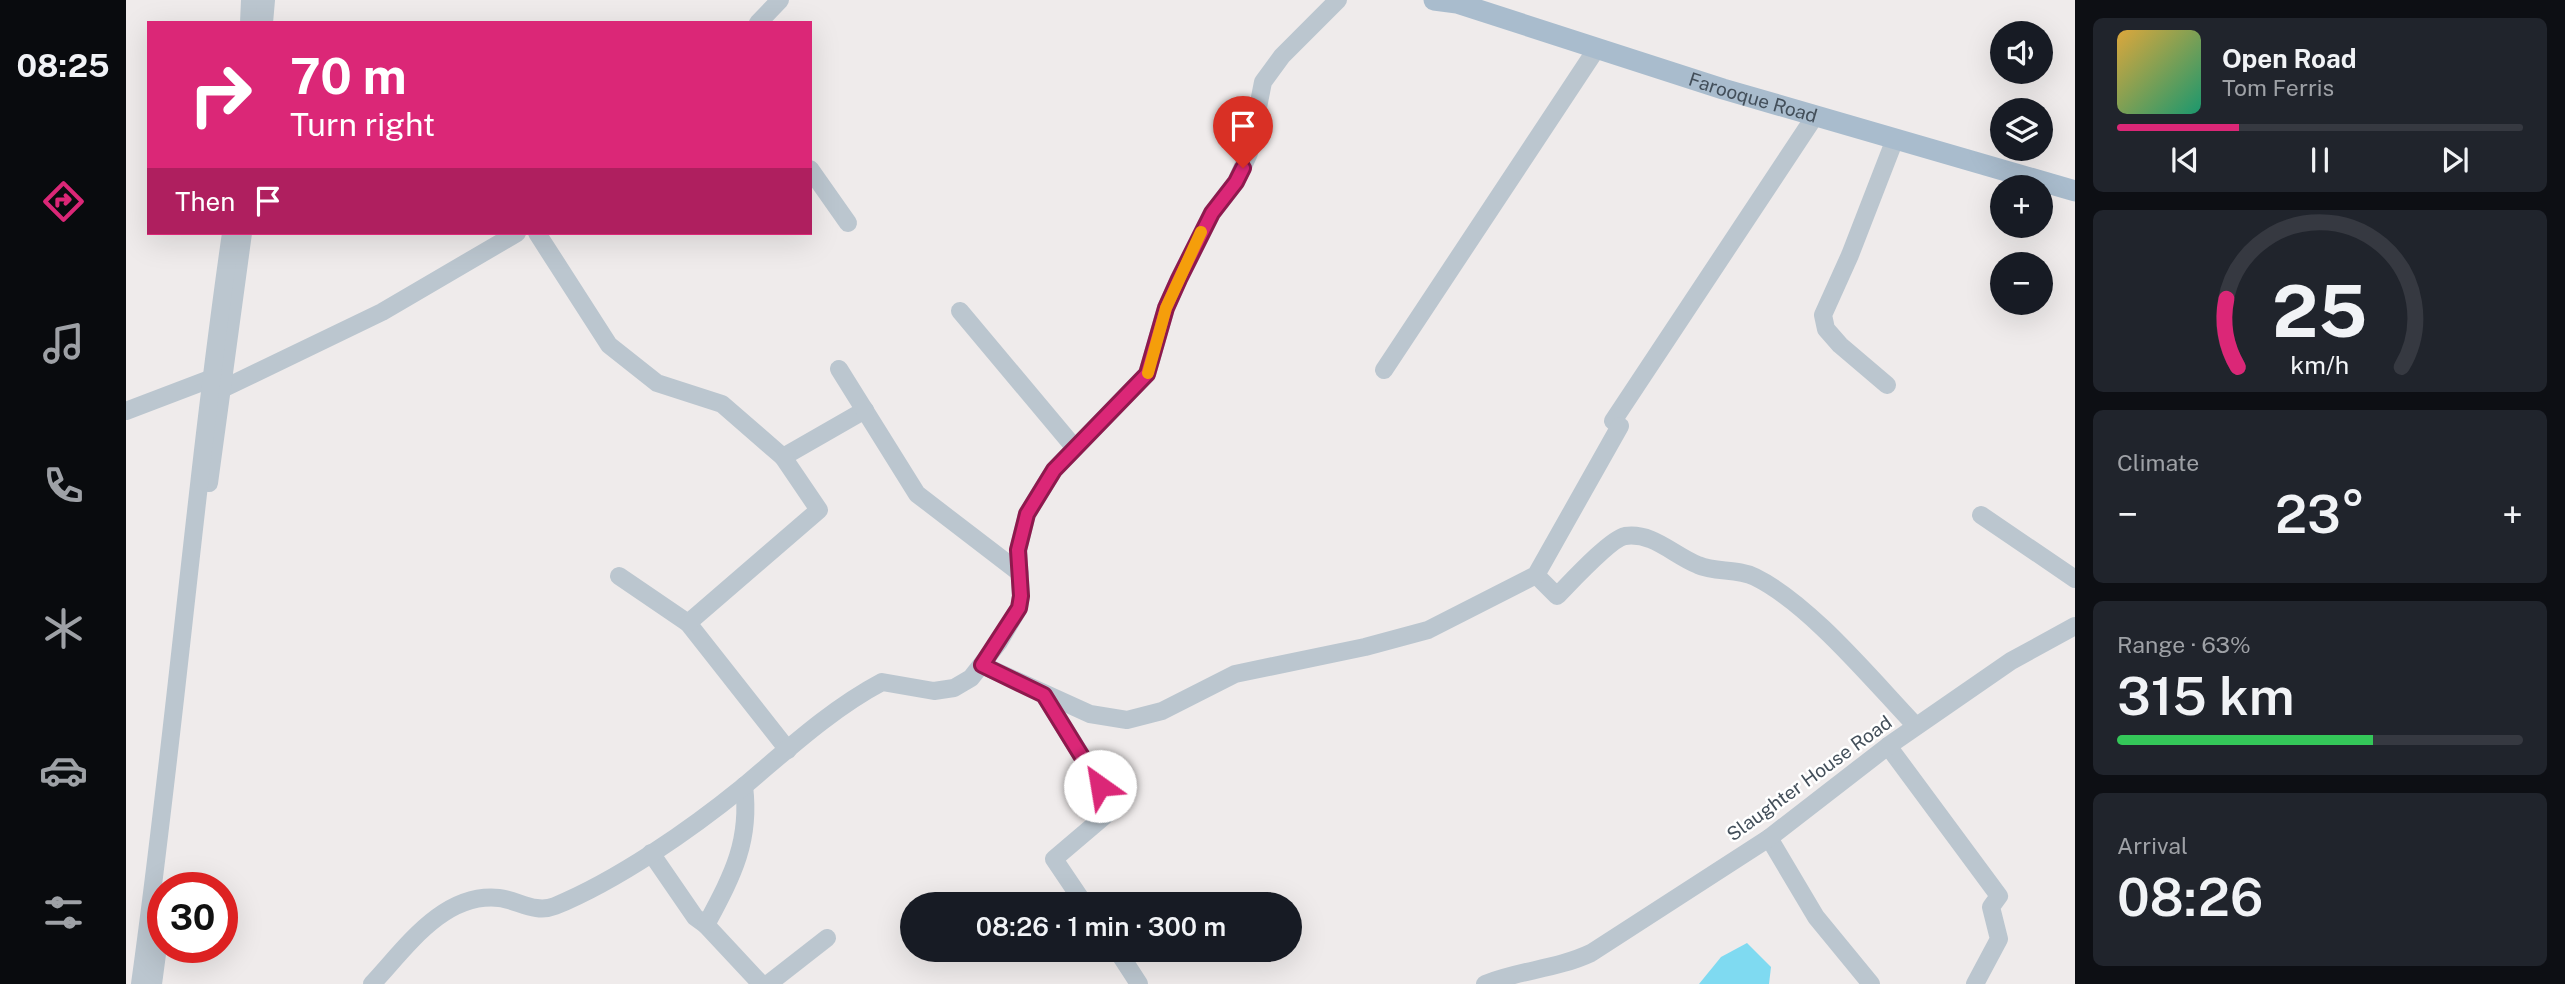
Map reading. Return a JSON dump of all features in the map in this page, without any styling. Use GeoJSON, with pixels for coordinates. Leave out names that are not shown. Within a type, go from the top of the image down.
{"type":"FeatureCollection","features":[{"type":"Feature","properties":{"kind":"main road","name":"Farooque Road"},"geometry":{"type":"LineString","coordinates":[[1434,0],[1457,3],[1815,116],[2075,191]]}},
{"type":"Feature","properties":{"kind":"street"},"geometry":{"type":"LineString","coordinates":[[249,21],[250,0]]}},
{"type":"Feature","properties":{"kind":"street"},"geometry":{"type":"LineString","coordinates":[[264,21],[266,0]]}},
{"type":"Feature","properties":{"kind":"street"},"geometry":{"type":"LineString","coordinates":[[760,21],[780,0]]}},
{"type":"Feature","properties":{"kind":"street"},"geometry":{"type":"LineString","coordinates":[[372,984],[405,944],[458,905],[487,897],[546,909],[651,852],[744,786],[859,695],[882,682],[943,691],[963,684],[982,665],[1019,608],[1018,550],[1027,514],[1054,470],[1147,374],[1166,308],[1183,270],[1212,213],[1236,182],[1249,153],[1263,82],[1282,56],[1338,0]]}},
{"type":"Feature","properties":{"kind":"street"},"geometry":{"type":"LineString","coordinates":[[1384,370],[1597,48]]}},
{"type":"Feature","properties":{"kind":"street"},"geometry":{"type":"LineString","coordinates":[[982,665],[1090,714],[1127,720],[1162,711],[1235,674],[1365,647],[1428,629],[1536,575],[1617,423],[1815,116]]}},
{"type":"Feature","properties":{"kind":"street"},"geometry":{"type":"LineString","coordinates":[[1887,385],[1840,345],[1826,329],[1823,315],[1850,255],[1895,139]]}},
{"type":"Feature","properties":{"kind":"street"},"geometry":{"type":"LineString","coordinates":[[812,172],[848,223]]}},
{"type":"Feature","properties":{"kind":"street"},"geometry":{"type":"LineString","coordinates":[[140,984],[155,880],[230,235]]}},
{"type":"Feature","properties":{"kind":"street"},"geometry":{"type":"LineString","coordinates":[[168,872],[200,553],[213,388],[243,235]]}},
{"type":"Feature","properties":{"kind":"street"},"geometry":{"type":"LineString","coordinates":[[126,411],[213,388],[382,312],[514,235]]}},
{"type":"Feature","properties":{"kind":"street"},"geometry":{"type":"LineString","coordinates":[[538,235],[609,345],[657,383],[722,404],[783,457],[819,510],[688,623]]}},
{"type":"Feature","properties":{"kind":"street"},"geometry":{"type":"LineString","coordinates":[[960,311],[1074,447]]}},
{"type":"Feature","properties":{"kind":"street"},"geometry":{"type":"LineString","coordinates":[[839,369],[917,494],[1020,573]]}},
{"type":"Feature","properties":{"kind":"street"},"geometry":{"type":"LineString","coordinates":[[783,457],[865,410]]}},
{"type":"Feature","properties":{"kind":"street"},"geometry":{"type":"LineString","coordinates":[[1981,515],[2075,579]]}},
{"type":"Feature","properties":{"kind":"street"},"geometry":{"type":"LineString","coordinates":[[1536,575],[1557,596],[1582,569],[1622,537],[1645,536],[1700,567],[1732,570],[1756,578],[1811,618],[1916,726]]}},
{"type":"Feature","properties":{"kind":"street"},"geometry":{"type":"LineString","coordinates":[[619,576],[688,623],[788,750]]}},
{"type":"Feature","properties":{"kind":"street","name":"Slaughter House Road"},"geometry":{"type":"LineString","coordinates":[[1485,984],[1505,976],[1570,963],[1591,953],[1769,838],[1888,746],[2011,661],[2075,626]]}},
{"type":"Feature","properties":{"kind":"street"},"geometry":{"type":"LineString","coordinates":[[1044,695],[1114,808],[1054,859],[1077,892]]}},
{"type":"Feature","properties":{"kind":"street"},"geometry":{"type":"LineString","coordinates":[[1888,746],[1999,896],[1991,907],[1998,939],[1975,984]]}},
{"type":"Feature","properties":{"kind":"street"},"geometry":{"type":"LineString","coordinates":[[706,925],[736,867],[744,839],[747,816],[744,786]]}},
{"type":"Feature","properties":{"kind":"street"},"geometry":{"type":"LineString","coordinates":[[1769,838],[1816,916],[1871,984]]}},
{"type":"Feature","properties":{"kind":"street"},"geometry":{"type":"LineString","coordinates":[[651,852],[695,917],[706,925],[761,984]]}},
{"type":"Feature","properties":{"kind":"street"},"geometry":{"type":"LineString","coordinates":[[768,984],[827,938]]}},
{"type":"Feature","properties":{"kind":"street"},"geometry":{"type":"LineString","coordinates":[[1125,962],[1139,984]]}},
{"type":"Feature","properties":{"kind":"street"},"geometry":{"type":"LineString","coordinates":[[153,984],[156,963]]}},
{"type":"Feature","properties":{"kind":"water"},"geometry":{"type":"Polygon","coordinates":[[[1747,943],[1771,967],[1769,984],[1699,984],[1721,957],[1747,943]]]}},
{"type":"Feature","properties":{"kind":"slow traffic"},"geometry":{"type":"LineString","coordinates":[[1148,373],[1166,308],[1201,232]]}},
{"type":"Feature","properties":{"kind":"route"},"geometry":{"type":"LineString","coordinates":[[1100,786],[1044,695],[982,665],[1012,623],[1019,608],[1021,596],[1018,550],[1020,533],[1027,514],[1054,470],[1147,374],[1166,308],[1191,253],[1212,213],[1236,182],[1243,168]]}}]}
